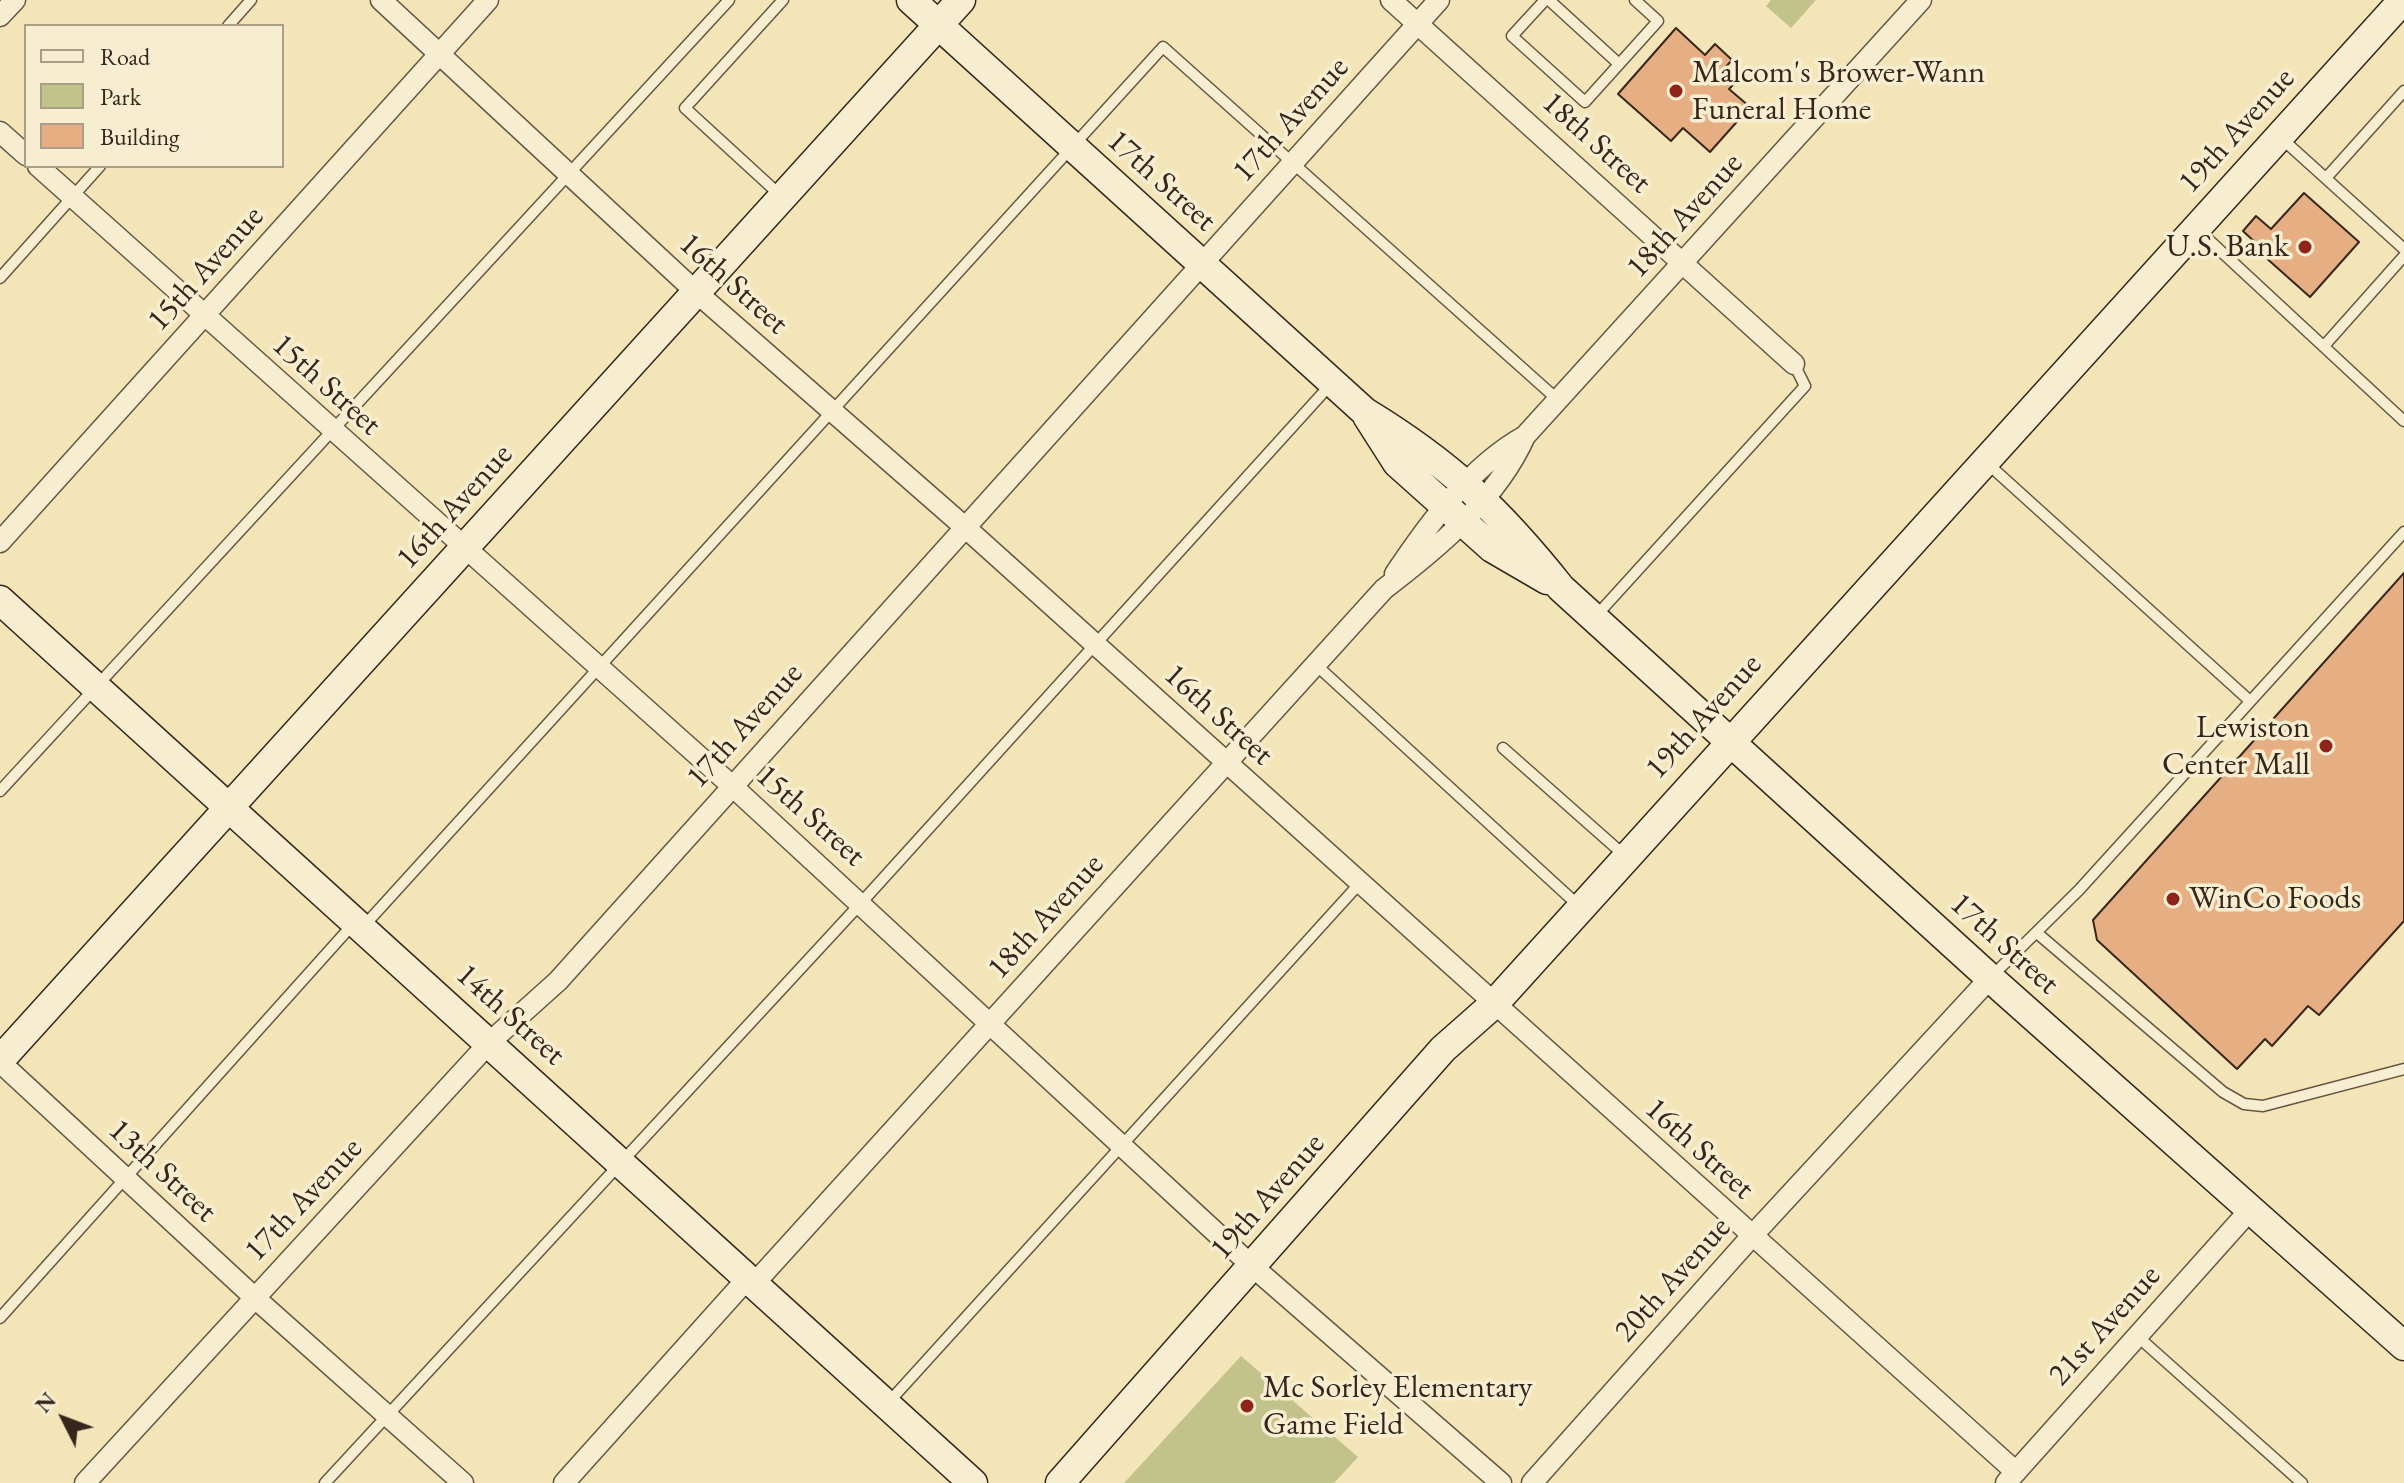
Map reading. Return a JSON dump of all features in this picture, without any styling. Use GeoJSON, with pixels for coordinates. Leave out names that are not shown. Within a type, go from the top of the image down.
{"type":"FeatureCollection","features":[{"type":"Feature","properties":{"kind":"main road","name":"17th Street"},"geometry":{"type":"LineString","coordinates":[[911,0],[1365,412],[1421,446],[1511,525],[1561,588],[1990,978],[2404,1346]]}},
{"type":"Feature","properties":{"kind":"main road","name":"16th Avenue"},"geometry":{"type":"LineString","coordinates":[[0,1061],[961,0]]}},
{"type":"Feature","properties":{"kind":"main road","name":"19th Avenue"},"geometry":{"type":"LineString","coordinates":[[1060,1483],[1443,1049],[1494,1004],[1730,739],[2403,0]]}},
{"type":"Feature","properties":{"kind":"main road","name":"17th Street"},"geometry":{"type":"LineString","coordinates":[[1365,412],[1397,463],[1492,548],[1561,588]]}},
{"type":"Feature","properties":{"kind":"main road","name":"14th Street"},"geometry":{"type":"LineString","coordinates":[[0,600],[231,806],[973,1483]]}},
{"type":"Feature","properties":{"kind":"street"},"geometry":{"type":"LineString","coordinates":[[0,16],[15,0]]}},
{"type":"Feature","properties":{"kind":"street","name":"16th Street"},"geometry":{"type":"LineString","coordinates":[[381,0],[696,292],[967,529],[1360,883],[2011,1477]]}},
{"type":"Feature","properties":{"kind":"street","name":"15th Avenue"},"geometry":{"type":"LineString","coordinates":[[0,542],[488,0]]}},
{"type":"Feature","properties":{"kind":"street","name":"18th Street"},"geometry":{"type":"LineString","coordinates":[[1391,0],[1794,364]]}},
{"type":"Feature","properties":{"kind":"street","name":"17th Avenue"},"geometry":{"type":"LineString","coordinates":[[85,1483],[490,1042],[558,981],[1439,0]]}},
{"type":"Feature","properties":{"kind":"street","name":"18th Avenue"},"geometry":{"type":"LineString","coordinates":[[564,1483],[990,1026],[1384,589],[1414,545],[1454,514],[1474,492],[1512,466],[1525,436],[1921,0]]}},
{"type":"Feature","properties":{"kind":"street"},"geometry":{"type":"LineString","coordinates":[[0,132],[24,153]]}},
{"type":"Feature","properties":{"kind":"street","name":"15th Street"},"geometry":{"type":"LineString","coordinates":[[40,168],[463,549],[731,785],[1252,1266],[1501,1483]]}},
{"type":"Feature","properties":{"kind":"street","name":"20th Avenue"},"geometry":{"type":"LineString","coordinates":[[1532,1483],[1751,1237],[1990,978]]}},
{"type":"Feature","properties":{"kind":"street","name":"13th Street"},"geometry":{"type":"LineString","coordinates":[[0,1061],[255,1298],[463,1483]]}},
{"type":"Feature","properties":{"kind":"street","name":"21st Avenue"},"geometry":{"type":"LineString","coordinates":[[2011,1477],[2250,1210]]}},
{"type":"Feature","properties":{"kind":"lane"},"geometry":{"type":"LineString","coordinates":[[230,24],[251,0]]}},
{"type":"Feature","properties":{"kind":"lane"},"geometry":{"type":"LineString","coordinates":[[0,791],[729,0]]}},
{"type":"Feature","properties":{"kind":"lane"},"geometry":{"type":"LineString","coordinates":[[782,197],[685,108],[783,0]]}},
{"type":"Feature","properties":{"kind":"lane"},"geometry":{"type":"LineString","coordinates":[[1619,64],[1547,0],[1512,36],[1585,102],[1658,21],[1635,0]]}},
{"type":"Feature","properties":{"kind":"lane"},"geometry":{"type":"LineString","coordinates":[[0,1318],[360,924],[599,669],[1163,47],[1559,400]]}},
{"type":"Feature","properties":{"kind":"lane"},"geometry":{"type":"LineString","coordinates":[[2326,178],[2404,91]]}},
{"type":"Feature","properties":{"kind":"lane"},"geometry":{"type":"LineString","coordinates":[[2279,136],[2404,249]]}},
{"type":"Feature","properties":{"kind":"lane"},"geometry":{"type":"LineString","coordinates":[[0,278],[98,168]]}},
{"type":"Feature","properties":{"kind":"lane"},"geometry":{"type":"LineString","coordinates":[[2196,227],[2404,421]]}},
{"type":"Feature","properties":{"kind":"lane"},"geometry":{"type":"LineString","coordinates":[[2324,346],[2404,256]]}},
{"type":"Feature","properties":{"kind":"lane"},"geometry":{"type":"LineString","coordinates":[[1594,618],[1805,386],[1794,364]]}},
{"type":"Feature","properties":{"kind":"lane"},"geometry":{"type":"LineString","coordinates":[[325,1483],[861,903],[1333,383]]}},
{"type":"Feature","properties":{"kind":"lane"},"geometry":{"type":"LineString","coordinates":[[1983,460],[2250,701]]}},
{"type":"Feature","properties":{"kind":"lane"},"geometry":{"type":"LineString","coordinates":[[1990,978],[2037,933],[2404,532]]}},
{"type":"Feature","properties":{"kind":"lane"},"geometry":{"type":"LineString","coordinates":[[1315,664],[1580,907]]}},
{"type":"Feature","properties":{"kind":"lane"},"geometry":{"type":"LineString","coordinates":[[1503,748],[1626,856]]}},
{"type":"Feature","properties":{"kind":"lane"},"geometry":{"type":"LineString","coordinates":[[886,1405],[1360,883]]}},
{"type":"Feature","properties":{"kind":"lane"},"geometry":{"type":"LineString","coordinates":[[2037,933],[2203,1076],[2244,1104],[2263,1106],[2348,1087],[2404,1069]]}},
{"type":"Feature","properties":{"kind":"lane"},"geometry":{"type":"LineString","coordinates":[[2136,1335],[2302,1483]]}},
{"type":"Feature","properties":{"kind":"green space"},"geometry":{"type":"Polygon","coordinates":[[[1771,0],[1816,0],[1791,28],[1766,6],[1771,0]]]}},
{"type":"Feature","properties":{"kind":"green space","name":"Mc Sorley Elementary Game Field"},"geometry":{"type":"Polygon","coordinates":[[[1241,1356],[1358,1457],[1334,1483],[1124,1483],[1241,1356]]]}},
{"type":"Feature","properties":{"kind":"building","name":"Malcom's Brower-Wann Funeral Home"},"geometry":{"type":"Polygon","coordinates":[[[1676,28],[1705,55],[1715,44],[1732,60],[1723,70],[1736,82],[1729,89],[1750,107],[1710,152],[1683,128],[1671,141],[1618,94],[1676,28]]]}},
{"type":"Feature","properties":{"kind":"building","name":"U.S. Bank"},"geometry":{"type":"Polygon","coordinates":[[[2304,193],[2359,242],[2310,297],[2255,248],[2258,245],[2243,231],[2256,216],[2271,229],[2304,193]]]}},
{"type":"Feature","properties":{"kind":"building","name":"Lewiston Center Mall"},"geometry":{"type":"Polygon","coordinates":[[[2404,573],[2404,921],[2319,1015],[2308,1006],[2272,1046],[2265,1039],[2237,1069],[2097,940],[2093,920],[2404,573]]]}},
{"type":"Feature","properties":{"kind":"place","name":"Malcom's Brower-Wann Funeral Home"},"geometry":{"type":"Point","coordinates":[1676,91]}},
{"type":"Feature","properties":{"kind":"place","name":"U.S. Bank"},"geometry":{"type":"Point","coordinates":[2305,247]}},
{"type":"Feature","properties":{"kind":"place","name":"Lewiston Center Mall"},"geometry":{"type":"Point","coordinates":[2326,746]}},
{"type":"Feature","properties":{"kind":"place","name":"WinCo Foods"},"geometry":{"type":"Point","coordinates":[2173,899]}},
{"type":"Feature","properties":{"kind":"place","name":"Mc Sorley Elementary Game Field"},"geometry":{"type":"Point","coordinates":[1247,1406]}}]}
